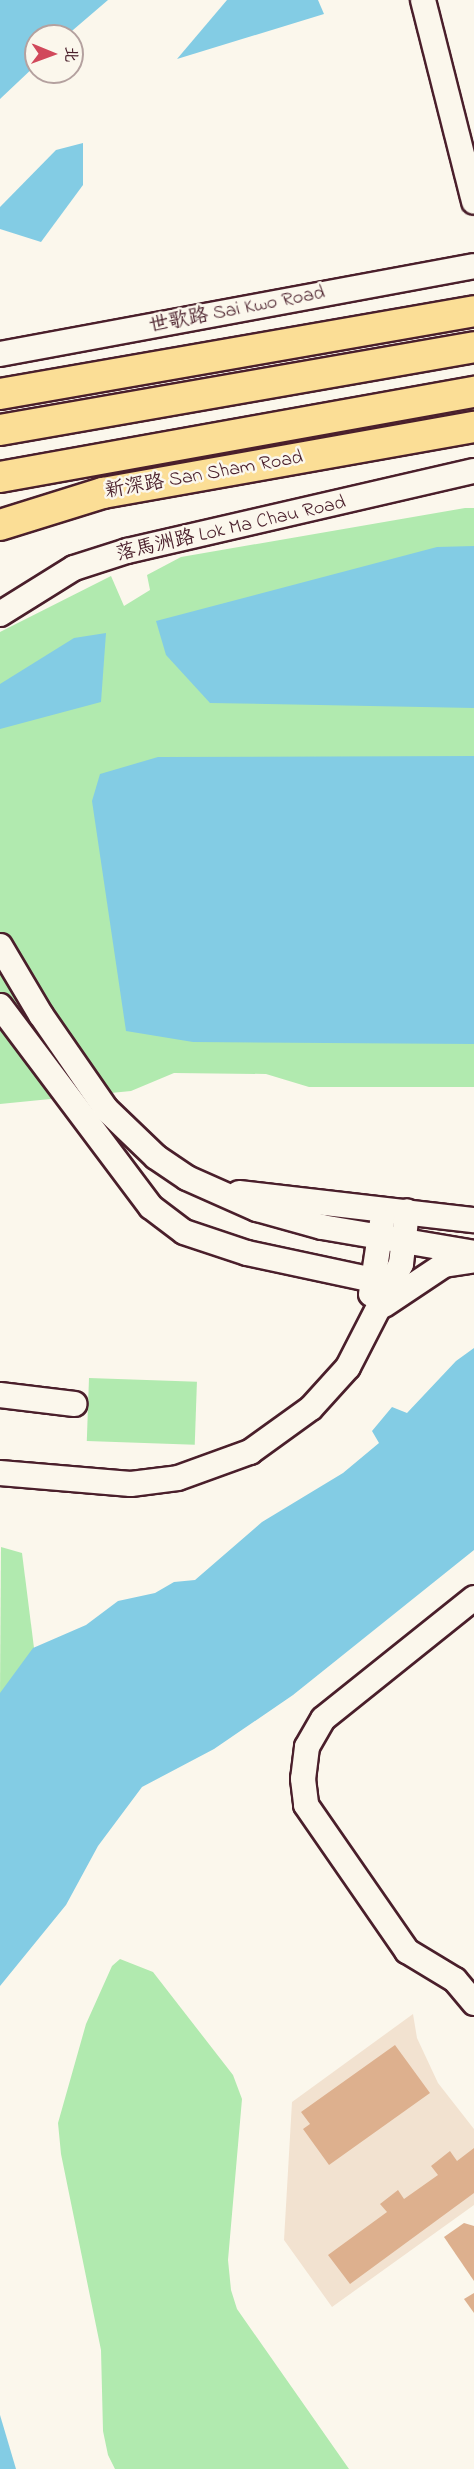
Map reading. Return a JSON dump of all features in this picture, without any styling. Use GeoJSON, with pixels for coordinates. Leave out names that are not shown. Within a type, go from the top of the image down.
{"type":"FeatureCollection","features":[{"type":"Feature","properties":{"kind":"main road"},"geometry":{"type":"LineString","coordinates":[[0,394],[474,311]]}},
{"type":"Feature","properties":{"kind":"main road"},"geometry":{"type":"LineString","coordinates":[[0,430],[474,347]]}},
{"type":"Feature","properties":{"kind":"main road","name":"新深路 San Sham Road"},"geometry":{"type":"LineString","coordinates":[[0,477],[474,392]]}},
{"type":"Feature","properties":{"kind":"main road","name":"新深路 San Sham Road"},"geometry":{"type":"LineString","coordinates":[[0,525],[104,493],[474,427]]}},
{"type":"Feature","properties":{"kind":"street"},"geometry":{"type":"LineString","coordinates":[[423,0],[474,202]]}},
{"type":"Feature","properties":{"kind":"street","name":"世歌路 Sai Kwo Road"},"geometry":{"type":"LineString","coordinates":[[0,354],[474,266]]}},
{"type":"Feature","properties":{"kind":"street","name":"落馬洲路 Lok Ma Chau Road"},"geometry":{"type":"LineString","coordinates":[[0,614],[74,568],[127,550],[474,471]]}},
{"type":"Feature","properties":{"kind":"street"},"geometry":{"type":"LineString","coordinates":[[0,946],[41,1015],[106,1109],[156,1157],[215,1191],[257,1209],[322,1227],[474,1253]]}},
{"type":"Feature","properties":{"kind":"street"},"geometry":{"type":"LineString","coordinates":[[0,1006],[151,1207],[184,1232],[247,1253],[373,1280]]}},
{"type":"Feature","properties":{"kind":"street"},"geometry":{"type":"LineString","coordinates":[[215,1191],[327,1200],[474,1220]]}},
{"type":"Feature","properties":{"kind":"street"},"geometry":{"type":"LineString","coordinates":[[366,1330],[383,1208]]}},
{"type":"Feature","properties":{"kind":"street"},"geometry":{"type":"LineString","coordinates":[[0,1473],[131,1484],[178,1478],[240,1456],[311,1408],[348,1367],[401,1264],[407,1210]]}},
{"type":"Feature","properties":{"kind":"street"},"geometry":{"type":"LineString","coordinates":[[366,1330],[386,1304],[413,1283],[444,1265],[474,1260]]}},
{"type":"Feature","properties":{"kind":"street"},"geometry":{"type":"LineString","coordinates":[[0,1395],[74,1404]]}},
{"type":"Feature","properties":{"kind":"street"},"geometry":{"type":"LineString","coordinates":[[474,1598],[323,1719],[307,1747],[303,1779],[306,1806],[407,1951],[455,1980],[474,2003]]}},
{"type":"Feature","properties":{"kind":"shaded area"},"geometry":{"type":"Polygon","coordinates":[[[413,2014],[417,2038],[438,2083],[474,2129],[474,2205],[332,2307],[284,2240],[292,2102],[413,2014]]]}},
{"type":"Feature","properties":{"kind":"green space"},"geometry":{"type":"Polygon","coordinates":[[[474,508],[474,1087],[309,1087],[266,1074],[174,1073],[131,1091],[0,1104],[0,632],[111,576],[124,606],[150,590],[147,575],[181,557],[474,508]]]}},
{"type":"Feature","properties":{"kind":"green space"},"geometry":{"type":"Polygon","coordinates":[[[89,1378],[197,1382],[195,1445],[87,1441],[89,1378]]]}},
{"type":"Feature","properties":{"kind":"green space"},"geometry":{"type":"Polygon","coordinates":[[[1,1547],[22,1553],[34,1648],[0,1695],[1,1547]]]}},
{"type":"Feature","properties":{"kind":"green space"},"geometry":{"type":"Polygon","coordinates":[[[120,1959],[153,1972],[233,2075],[242,2099],[228,2260],[231,2290],[237,2309],[349,2469],[115,2469],[108,2455],[103,2431],[101,2350],[61,2154],[58,2123],[86,2024],[112,1966],[120,1959]]]}},
{"type":"Feature","properties":{"kind":"water"},"geometry":{"type":"Polygon","coordinates":[[[0,0],[108,0],[80,24],[24,24],[24,76],[0,99],[0,0]]]}},
{"type":"Feature","properties":{"kind":"water"},"geometry":{"type":"Polygon","coordinates":[[[227,0],[318,0],[324,14],[177,59],[227,0]]]}},
{"type":"Feature","properties":{"kind":"water"},"geometry":{"type":"Polygon","coordinates":[[[83,143],[83,185],[41,242],[0,229],[0,207],[56,150],[83,143]]]}},
{"type":"Feature","properties":{"kind":"water"},"geometry":{"type":"Polygon","coordinates":[[[474,546],[474,708],[210,703],[166,655],[156,621],[437,547],[474,546]]]}},
{"type":"Feature","properties":{"kind":"water"},"geometry":{"type":"Polygon","coordinates":[[[106,633],[101,702],[0,729],[0,684],[74,638],[106,633]]]}},
{"type":"Feature","properties":{"kind":"water"},"geometry":{"type":"Polygon","coordinates":[[[474,756],[474,1044],[193,1042],[126,1031],[92,801],[100,774],[158,757],[474,756]]]}},
{"type":"Feature","properties":{"kind":"water"},"geometry":{"type":"Polygon","coordinates":[[[474,1348],[474,1550],[293,1695],[214,1749],[142,1787],[98,1846],[66,1905],[0,1986],[0,1693],[33,1648],[86,1625],[118,1601],[155,1593],[174,1582],[195,1580],[262,1522],[343,1473],[379,1443],[372,1431],[392,1407],[407,1413],[456,1361],[474,1348]]]}},
{"type":"Feature","properties":{"kind":"water"},"geometry":{"type":"Polygon","coordinates":[[[0,2415],[16,2469],[0,2469],[0,2415]]]}},
{"type":"Feature","properties":{"kind":"building"},"geometry":{"type":"Polygon","coordinates":[[[395,2045],[430,2093],[329,2165],[303,2129],[310,2124],[301,2112],[395,2045]]]}},
{"type":"Feature","properties":{"kind":"building"},"geometry":{"type":"Polygon","coordinates":[[[474,2148],[474,2193],[350,2284],[328,2255],[387,2212],[380,2204],[398,2190],[404,2199],[438,2175],[431,2166],[450,2151],[457,2161],[474,2148]]]}},
{"type":"Feature","properties":{"kind":"building"},"geometry":{"type":"Polygon","coordinates":[[[464,2223],[474,2226],[474,2281],[444,2237],[464,2223]]]}},
{"type":"Feature","properties":{"kind":"building"},"geometry":{"type":"Polygon","coordinates":[[[474,2293],[474,2313],[464,2299],[474,2293]]]}}]}
